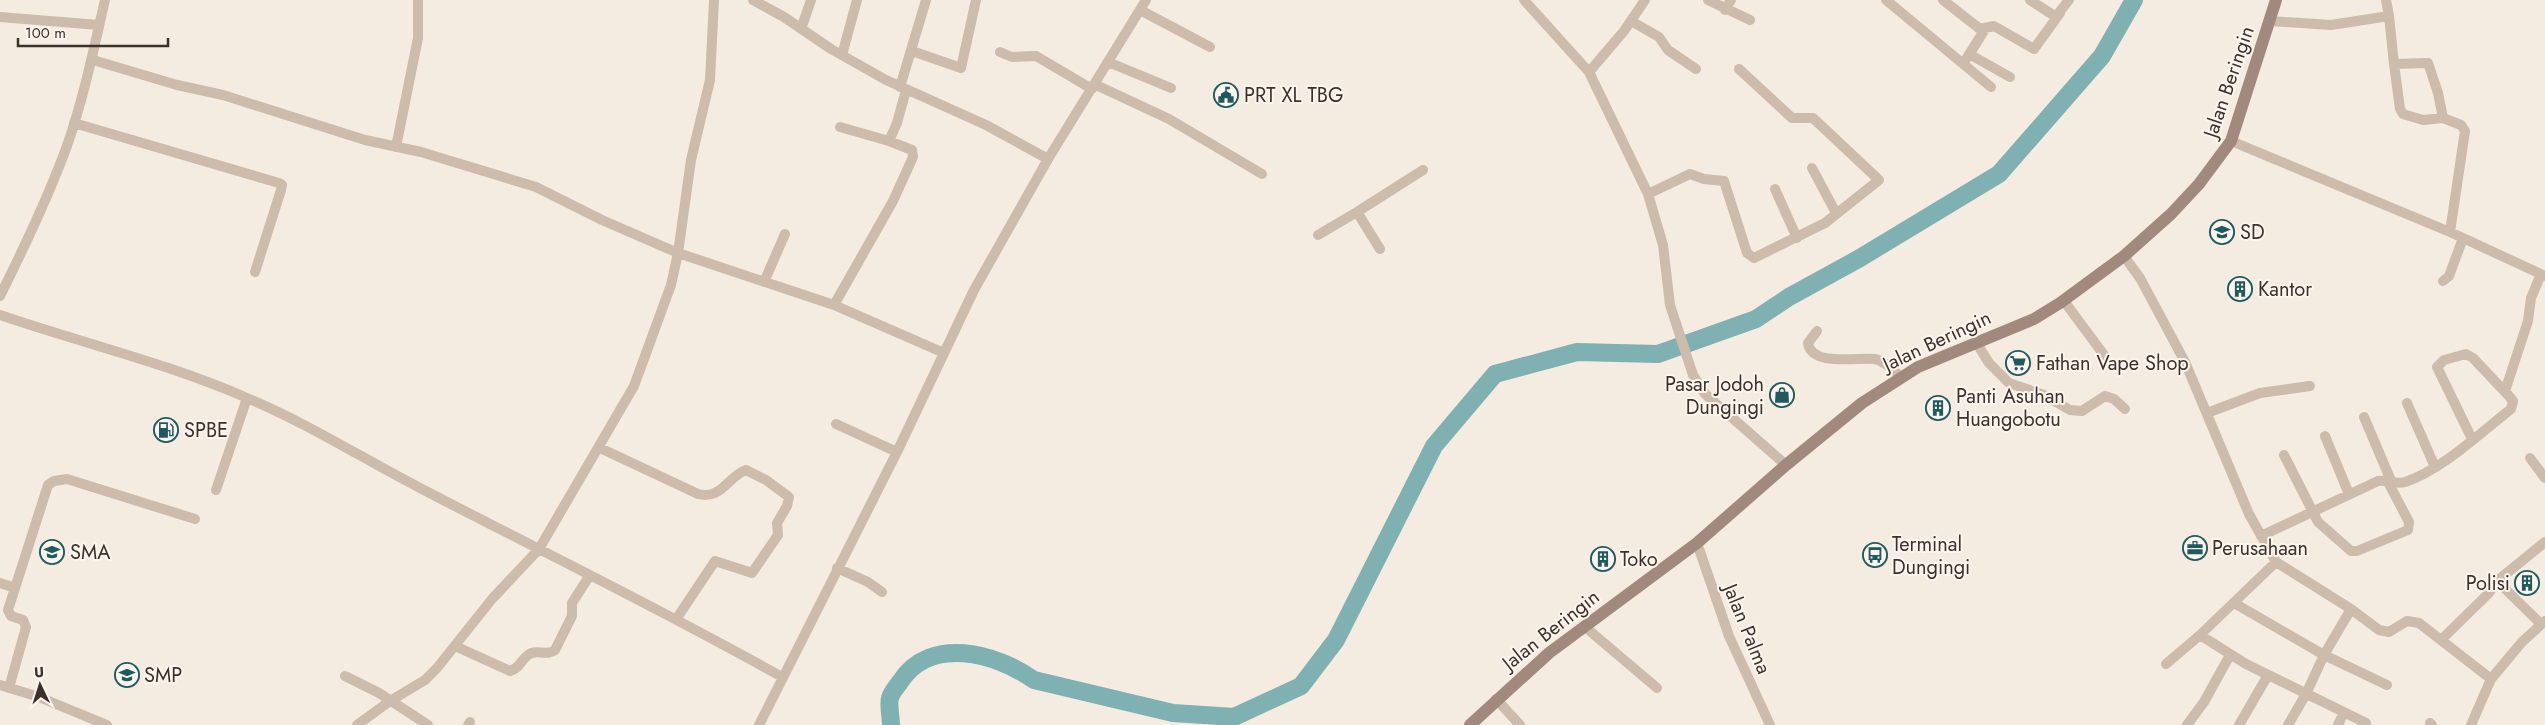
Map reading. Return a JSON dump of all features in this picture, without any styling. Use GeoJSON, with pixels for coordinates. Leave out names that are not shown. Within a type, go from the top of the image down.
{"type":"FeatureCollection","features":[{"type":"Feature","properties":{"kind":"street"},"geometry":{"type":"LineString","coordinates":[[0,296],[49,193],[74,123],[93,60],[105,0]]}},
{"type":"Feature","properties":{"kind":"street"},"geometry":{"type":"LineString","coordinates":[[396,147],[418,38],[418,0]]}},
{"type":"Feature","properties":{"kind":"street"},"geometry":{"type":"LineString","coordinates":[[358,725],[390,701],[425,680],[492,600],[539,549],[600,448],[634,386],[671,285],[678,253],[691,160],[710,80],[714,0]]}},
{"type":"Feature","properties":{"kind":"street"},"geometry":{"type":"LineString","coordinates":[[753,0],[842,55],[903,82],[1048,159]]}},
{"type":"Feature","properties":{"kind":"street"},"geometry":{"type":"LineString","coordinates":[[801,29],[811,0]]}},
{"type":"Feature","properties":{"kind":"street"},"geometry":{"type":"LineString","coordinates":[[842,55],[857,0]]}},
{"type":"Feature","properties":{"kind":"street"},"geometry":{"type":"LineString","coordinates":[[889,140],[897,123],[903,82],[926,0]]}},
{"type":"Feature","properties":{"kind":"street"},"geometry":{"type":"LineString","coordinates":[[912,51],[961,68],[976,0]]}},
{"type":"Feature","properties":{"kind":"street"},"geometry":{"type":"LineString","coordinates":[[759,725],[897,452],[974,290],[1048,159],[1146,0]]}},
{"type":"Feature","properties":{"kind":"street"},"geometry":{"type":"LineString","coordinates":[[1524,0],[1589,72],[1648,194],[1663,246],[1670,305],[1693,375],[1705,394],[1786,465]]}},
{"type":"Feature","properties":{"kind":"street"},"geometry":{"type":"LineString","coordinates":[[1589,72],[1631,21],[1644,0]]}},
{"type":"Feature","properties":{"kind":"street"},"geometry":{"type":"LineString","coordinates":[[1708,0],[1725,10],[1750,20]]}},
{"type":"Feature","properties":{"kind":"street"},"geometry":{"type":"LineString","coordinates":[[1725,10],[1731,0]]}},
{"type":"Feature","properties":{"kind":"street"},"geometry":{"type":"LineString","coordinates":[[1886,0],[1962,65],[1991,87]]}},
{"type":"Feature","properties":{"kind":"street"},"geometry":{"type":"LineString","coordinates":[[1942,0],[1980,30],[1985,29]]}},
{"type":"Feature","properties":{"kind":"street"},"geometry":{"type":"LineString","coordinates":[[2030,0],[2053,15],[2060,13]]}},
{"type":"Feature","properties":{"kind":"street"},"geometry":{"type":"LineString","coordinates":[[1962,65],[1985,29],[1989,26],[1994,26],[2035,49],[2069,0]]}},
{"type":"Feature","properties":{"kind":"street","name":"Jalan Beringin"},"geometry":{"type":"LineString","coordinates":[[1470,725],[1496,699],[1584,626],[1697,543],[1786,465],[1862,403],[1901,377],[1976,342],[2034,318],[2064,301],[2124,256],[2171,214],[2199,184],[2231,142],[2276,0]]}},
{"type":"Feature","properties":{"kind":"street"},"geometry":{"type":"LineString","coordinates":[[2386,0],[2400,109],[2403,114],[2423,120],[2442,118],[2460,125],[2465,135],[2450,232]]}},
{"type":"Feature","properties":{"kind":"street"},"geometry":{"type":"LineString","coordinates":[[1140,10],[1210,47]]}},
{"type":"Feature","properties":{"kind":"street"},"geometry":{"type":"LineString","coordinates":[[2270,21],[2331,26],[2389,16]]}},
{"type":"Feature","properties":{"kind":"street"},"geometry":{"type":"LineString","coordinates":[[0,17],[100,25]]}},
{"type":"Feature","properties":{"kind":"street"},"geometry":{"type":"LineString","coordinates":[[1631,21],[1659,37],[1668,50],[1696,69]]}},
{"type":"Feature","properties":{"kind":"street"},"geometry":{"type":"LineString","coordinates":[[1000,52],[1012,57],[1036,56],[1093,87],[1169,119],[1262,174]]}},
{"type":"Feature","properties":{"kind":"street"},"geometry":{"type":"LineString","coordinates":[[1969,54],[2010,78]]}},
{"type":"Feature","properties":{"kind":"street"},"geometry":{"type":"LineString","coordinates":[[93,60],[178,85],[223,95],[364,140],[421,152],[536,187],[602,220],[678,253],[834,305],[944,353]]}},
{"type":"Feature","properties":{"kind":"street"},"geometry":{"type":"LineString","coordinates":[[1108,62],[1171,88]]}},
{"type":"Feature","properties":{"kind":"street"},"geometry":{"type":"LineString","coordinates":[[2394,64],[2428,63],[2438,93],[2442,118]]}},
{"type":"Feature","properties":{"kind":"street"},"geometry":{"type":"LineString","coordinates":[[1648,194],[1690,174],[1704,179],[1724,181],[1747,253],[1754,258],[1798,238],[1825,223],[1879,180],[1813,118],[1792,118],[1739,69]]}},
{"type":"Feature","properties":{"kind":"street"},"geometry":{"type":"LineString","coordinates":[[74,123],[279,183],[281,190],[254,272]]}},
{"type":"Feature","properties":{"kind":"street"},"geometry":{"type":"LineString","coordinates":[[834,305],[893,201],[913,156],[912,150],[889,140],[840,127]]}},
{"type":"Feature","properties":{"kind":"street"},"geometry":{"type":"LineString","coordinates":[[2231,142],[2450,232],[2543,275],[2531,298],[2528,321],[2505,391]]}},
{"type":"Feature","properties":{"kind":"street"},"geometry":{"type":"LineString","coordinates":[[1812,168],[1836,213]]}},
{"type":"Feature","properties":{"kind":"street"},"geometry":{"type":"LineString","coordinates":[[1318,234],[1357,212],[1423,170]]}},
{"type":"Feature","properties":{"kind":"street"},"geometry":{"type":"LineString","coordinates":[[1775,189],[1798,238]]}},
{"type":"Feature","properties":{"kind":"street"},"geometry":{"type":"LineString","coordinates":[[1357,212],[1380,249]]}},
{"type":"Feature","properties":{"kind":"street"},"geometry":{"type":"LineString","coordinates":[[764,282],[785,234]]}},
{"type":"Feature","properties":{"kind":"street"},"geometry":{"type":"LineString","coordinates":[[2442,281],[2449,276],[2463,238]]}},
{"type":"Feature","properties":{"kind":"street"},"geometry":{"type":"LineString","coordinates":[[2124,256],[2140,278],[2167,326],[2207,413],[2232,477],[2276,562],[2352,609],[2385,632],[2407,621],[2419,623],[2491,679]]}},
{"type":"Feature","properties":{"kind":"street"},"geometry":{"type":"LineString","coordinates":[[2064,301],[2104,355]]}},
{"type":"Feature","properties":{"kind":"street"},"geometry":{"type":"LineString","coordinates":[[0,315],[165,365],[247,398],[316,430],[420,488],[677,618],[782,677]]}},
{"type":"Feature","properties":{"kind":"street"},"geometry":{"type":"LineString","coordinates":[[1817,331],[1808,343],[1809,350],[1813,353],[1830,359],[1875,359],[1886,364],[1901,377]]}},
{"type":"Feature","properties":{"kind":"street"},"geometry":{"type":"LineString","coordinates":[[1976,342],[2000,375],[2021,389],[2044,395],[2076,411],[2089,408],[2105,396],[2114,399],[2125,409]]}},
{"type":"Feature","properties":{"kind":"street"},"geometry":{"type":"LineString","coordinates":[[2261,536],[2378,482],[2403,483],[2435,467],[2472,439],[2513,406],[2512,399],[2473,358],[2466,354],[2461,354],[2438,365],[2438,370],[2472,439]]}},
{"type":"Feature","properties":{"kind":"street"},"geometry":{"type":"LineString","coordinates":[[2207,413],[2260,393],[2310,386]]}},
{"type":"Feature","properties":{"kind":"street"},"geometry":{"type":"LineString","coordinates":[[216,490],[247,398]]}},
{"type":"Feature","properties":{"kind":"street"},"geometry":{"type":"LineString","coordinates":[[2407,404],[2435,467]]}},
{"type":"Feature","properties":{"kind":"street"},"geometry":{"type":"LineString","coordinates":[[2284,454],[2313,513],[2323,527],[2351,551],[2357,551],[2405,532],[2408,530],[2409,522],[2390,482],[2364,417]]}},
{"type":"Feature","properties":{"kind":"street"},"geometry":{"type":"LineString","coordinates":[[836,424],[897,452]]}},
{"type":"Feature","properties":{"kind":"street"},"geometry":{"type":"LineString","coordinates":[[2325,436],[2349,494]]}},
{"type":"Feature","properties":{"kind":"street"},"geometry":{"type":"LineString","coordinates":[[600,448],[698,494],[707,496],[718,493],[746,470],[766,480],[789,497],[787,506],[778,523],[778,535],[752,574],[720,561],[715,561],[677,618]]}},
{"type":"Feature","properties":{"kind":"street"},"geometry":{"type":"LineString","coordinates":[[2530,458],[2545,478]]}},
{"type":"Feature","properties":{"kind":"street"},"geometry":{"type":"LineString","coordinates":[[107,725],[4,686],[26,627],[23,620],[9,614],[8,610],[48,486],[54,481],[67,479],[195,519]]}},
{"type":"Feature","properties":{"kind":"street"},"geometry":{"type":"LineString","coordinates":[[2441,640],[2489,593],[2497,581],[2545,542]]}},
{"type":"Feature","properties":{"kind":"street","name":"Jalan Palma"},"geometry":{"type":"LineString","coordinates":[[1697,543],[1729,636],[1770,725]]}},
{"type":"Feature","properties":{"kind":"street"},"geometry":{"type":"LineString","coordinates":[[2166,664],[2200,635],[2276,562]]}},
{"type":"Feature","properties":{"kind":"street"},"geometry":{"type":"LineString","coordinates":[[837,568],[868,582],[882,592]]}},
{"type":"Feature","properties":{"kind":"street"},"geometry":{"type":"LineString","coordinates":[[455,646],[510,671],[517,669],[528,655],[534,652],[552,653],[572,616],[572,603],[590,575]]}},
{"type":"Feature","properties":{"kind":"street"},"geometry":{"type":"LineString","coordinates":[[2471,725],[2491,679],[2543,622],[2497,581]]}},
{"type":"Feature","properties":{"kind":"street"},"geometry":{"type":"LineString","coordinates":[[0,583],[15,588]]}},
{"type":"Feature","properties":{"kind":"street"},"geometry":{"type":"LineString","coordinates":[[2234,603],[2324,655],[2387,685]]}},
{"type":"Feature","properties":{"kind":"street"},"geometry":{"type":"LineString","coordinates":[[2288,725],[2306,694],[2324,655],[2352,609]]}},
{"type":"Feature","properties":{"kind":"street"},"geometry":{"type":"LineString","coordinates":[[1584,626],[1657,688]]}},
{"type":"Feature","properties":{"kind":"street"},"geometry":{"type":"LineString","coordinates":[[2200,635],[2230,655],[2268,676],[2366,723]]}},
{"type":"Feature","properties":{"kind":"street"},"geometry":{"type":"LineString","coordinates":[[2187,725],[2204,702],[2230,655]]}},
{"type":"Feature","properties":{"kind":"street"},"geometry":{"type":"LineString","coordinates":[[345,676],[365,685],[428,725]]}},
{"type":"Feature","properties":{"kind":"street"},"geometry":{"type":"LineString","coordinates":[[2239,725],[2268,676]]}},
{"type":"Feature","properties":{"kind":"street"},"geometry":{"type":"LineString","coordinates":[[1496,699],[1520,725]]}},
{"type":"Feature","properties":{"kind":"street"},"geometry":{"type":"LineString","coordinates":[[2338,725],[2344,712]]}},
{"type":"Feature","properties":{"kind":"waterway"},"geometry":{"type":"LineString","coordinates":[[891,725],[889,701],[897,685],[913,667],[928,658],[946,654],[964,653],[983,656],[1019,670],[1034,680],[1173,713],[1234,717],[1301,686],[1336,640],[1434,446],[1495,374],[1577,352],[1658,354],[1756,319],[1789,297],[1860,258],[1999,174],[2102,56],[2134,0]]}},
{"type":"Feature","properties":{"kind":"place","name":"PRT XL TBG"},"geometry":{"type":"Point","coordinates":[1226,95]}},
{"type":"Feature","properties":{"kind":"place","name":"SD"},"geometry":{"type":"Point","coordinates":[2222,232]}},
{"type":"Feature","properties":{"kind":"place","name":"Kantor"},"geometry":{"type":"Point","coordinates":[2240,289]}},
{"type":"Feature","properties":{"kind":"place","name":"Fathan Vape Shop"},"geometry":{"type":"Point","coordinates":[2018,363]}},
{"type":"Feature","properties":{"kind":"place","name":"Pasar Jodoh Dungingi"},"geometry":{"type":"Point","coordinates":[1782,395]}},
{"type":"Feature","properties":{"kind":"place","name":"Panti Asuhan Huangobotu"},"geometry":{"type":"Point","coordinates":[1938,408]}},
{"type":"Feature","properties":{"kind":"place","name":"SPBE"},"geometry":{"type":"Point","coordinates":[166,430]}},
{"type":"Feature","properties":{"kind":"place","name":"Perusahaan"},"geometry":{"type":"Point","coordinates":[2195,548]}},
{"type":"Feature","properties":{"kind":"place","name":"SMA"},"geometry":{"type":"Point","coordinates":[52,552]}},
{"type":"Feature","properties":{"kind":"place","name":"Terminal Dungingi"},"geometry":{"type":"Point","coordinates":[1875,555]}},
{"type":"Feature","properties":{"kind":"place","name":"Toko"},"geometry":{"type":"Point","coordinates":[1603,559]}},
{"type":"Feature","properties":{"kind":"place","name":"Polisi"},"geometry":{"type":"Point","coordinates":[2527,583]}},
{"type":"Feature","properties":{"kind":"place","name":"SMP"},"geometry":{"type":"Point","coordinates":[127,675]}}]}
